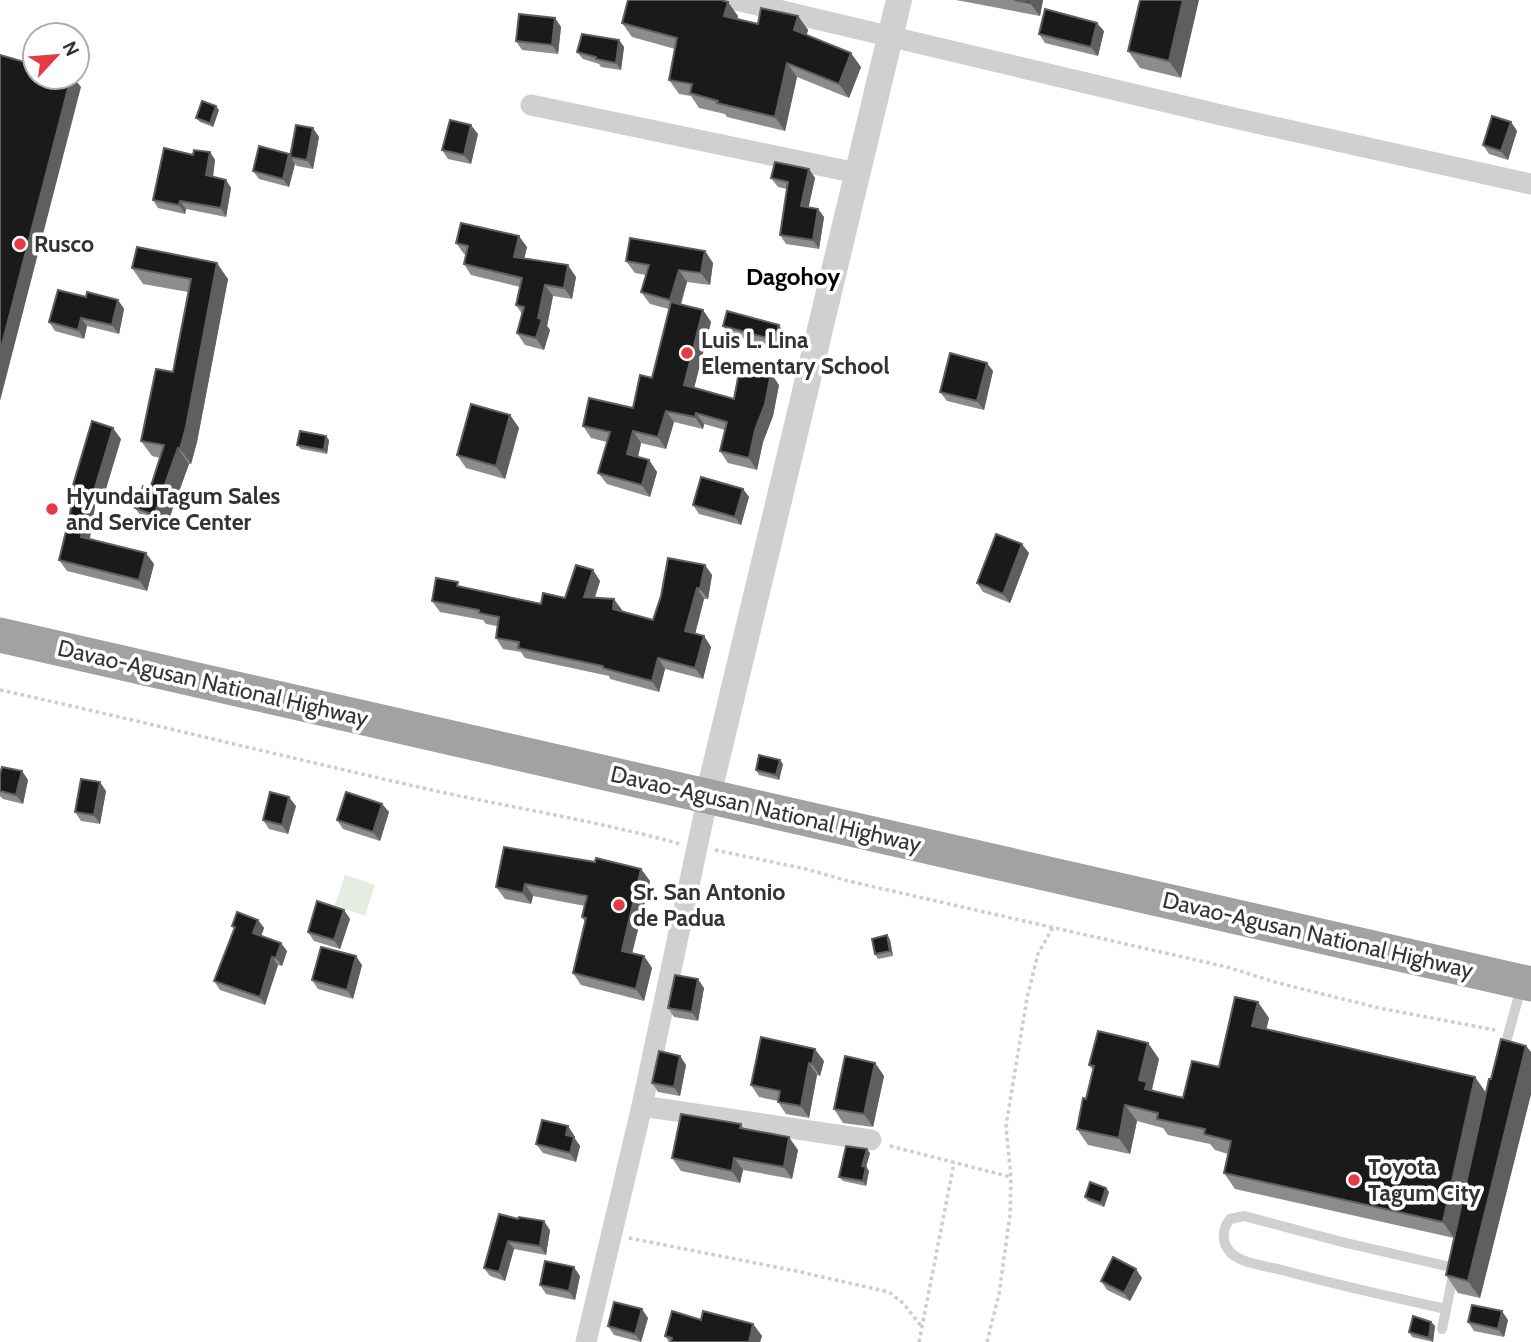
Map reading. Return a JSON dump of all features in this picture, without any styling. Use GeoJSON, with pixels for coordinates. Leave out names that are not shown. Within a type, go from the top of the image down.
{"type":"FeatureCollection","features":[{"type":"Feature","properties":{"kind":"highway","name":"Davao-Agusan National Highway"},"geometry":{"type":"LineString","coordinates":[[0,635],[1527,983]]}},
{"type":"Feature","properties":{"kind":"street"},"geometry":{"type":"LineString","coordinates":[[736,0],[1234,118],[1531,184]]}},
{"type":"Feature","properties":{"kind":"street"},"geometry":{"type":"LineString","coordinates":[[586,1342],[642,1106],[708,796],[899,0]]}},
{"type":"Feature","properties":{"kind":"street"},"geometry":{"type":"LineString","coordinates":[[531,105],[857,173]]}},
{"type":"Feature","properties":{"kind":"street"},"geometry":{"type":"LineString","coordinates":[[642,1106],[871,1140]]}},
{"type":"Feature","properties":{"kind":"lane"},"geometry":{"type":"LineString","coordinates":[[1499,1067],[1507,1033],[1527,983]]}},
{"type":"Feature","properties":{"kind":"lane"},"geometry":{"type":"LineString","coordinates":[[1446,1309],[1329,1283],[1240,1259],[1227,1248],[1223,1240],[1224,1231],[1230,1219],[1244,1216],[1455,1268]]}},
{"type":"Feature","properties":{"kind":"lane"},"geometry":{"type":"LineString","coordinates":[[1442,1329],[1458,1255]]}},
{"type":"Feature","properties":{"kind":"path"},"geometry":{"type":"LineString","coordinates":[[0,690],[408,785],[621,827],[696,849],[720,850],[806,869],[848,881],[1227,967],[1278,983],[1379,1008],[1507,1033]]}},
{"type":"Feature","properties":{"kind":"path"},"geometry":{"type":"LineString","coordinates":[[987,1342],[999,1294],[1010,1215],[1011,1177],[1006,1126],[1027,998],[1038,954],[1052,927]]}},
{"type":"Feature","properties":{"kind":"path"},"geometry":{"type":"LineString","coordinates":[[871,1140],[1011,1177]]}},
{"type":"Feature","properties":{"kind":"path"},"geometry":{"type":"LineString","coordinates":[[919,1342],[954,1163]]}},
{"type":"Feature","properties":{"kind":"path"},"geometry":{"type":"LineString","coordinates":[[610,1234],[796,1271],[889,1293],[903,1303],[922,1327]]}},
{"type":"Feature","properties":{"kind":"shaded area"},"geometry":{"type":"Polygon","coordinates":[[[345,875],[375,885],[365,916],[335,905],[345,875]]]}},
{"type":"Feature","properties":{"kind":"building"},"geometry":{"type":"Polygon","coordinates":[[[628,0],[721,0],[728,2],[724,16],[758,24],[761,8],[798,16],[794,30],[851,53],[839,84],[787,63],[775,117],[717,103],[718,101],[690,93],[692,84],[669,80],[677,38],[622,23],[628,0]]]}},
{"type":"Feature","properties":{"kind":"building"},"geometry":{"type":"Polygon","coordinates":[[[1140,0],[1183,0],[1169,61],[1128,51],[1140,0]]]}},
{"type":"Feature","properties":{"kind":"building"},"geometry":{"type":"Polygon","coordinates":[[[1045,9],[1097,23],[1091,47],[1039,34],[1045,9]]]}},
{"type":"Feature","properties":{"kind":"building"},"geometry":{"type":"Polygon","coordinates":[[[519,14],[555,18],[552,45],[516,41],[519,14]]]}},
{"type":"Feature","properties":{"kind":"building"},"geometry":{"type":"Polygon","coordinates":[[[582,34],[619,40],[616,63],[577,52],[582,34]]]}},
{"type":"Feature","properties":{"kind":"building","name":"Rusco"},"geometry":{"type":"Polygon","coordinates":[[[0,55],[21,61],[21,91],[67,91],[0,352],[0,55]]]}},
{"type":"Feature","properties":{"kind":"building"},"geometry":{"type":"Polygon","coordinates":[[[202,101],[216,106],[210,123],[196,118],[202,101]]]}},
{"type":"Feature","properties":{"kind":"building"},"geometry":{"type":"Polygon","coordinates":[[[1492,116],[1511,122],[1501,151],[1483,145],[1492,116]]]}},
{"type":"Feature","properties":{"kind":"building"},"geometry":{"type":"Polygon","coordinates":[[[450,120],[471,125],[464,155],[442,150],[450,120]]]}},
{"type":"Feature","properties":{"kind":"building"},"geometry":{"type":"Polygon","coordinates":[[[296,125],[313,128],[307,160],[290,157],[296,125]]]}},
{"type":"Feature","properties":{"kind":"building"},"geometry":{"type":"Polygon","coordinates":[[[259,146],[289,154],[283,179],[253,171],[259,146]]]}},
{"type":"Feature","properties":{"kind":"building"},"geometry":{"type":"Polygon","coordinates":[[[164,148],[193,155],[194,150],[210,152],[206,175],[226,180],[221,208],[180,201],[179,205],[153,200],[164,148]]]}},
{"type":"Feature","properties":{"kind":"building"},"geometry":{"type":"Polygon","coordinates":[[[775,162],[809,169],[801,206],[818,209],[813,240],[780,235],[788,182],[771,178],[775,162]]]}},
{"type":"Feature","properties":{"kind":"building"},"geometry":{"type":"Polygon","coordinates":[[[461,223],[519,236],[514,257],[568,265],[564,288],[545,285],[538,318],[542,319],[536,338],[517,333],[524,307],[516,305],[522,278],[464,264],[468,246],[456,243],[461,223]]]}},
{"type":"Feature","properties":{"kind":"building"},"geometry":{"type":"Polygon","coordinates":[[[630,238],[705,251],[701,273],[679,270],[670,300],[641,292],[649,265],[626,261],[630,238]]]}},
{"type":"Feature","properties":{"kind":"building"},"geometry":{"type":"Polygon","coordinates":[[[137,247],[217,263],[186,427],[154,515],[135,508],[143,486],[150,489],[164,445],[141,441],[156,369],[173,372],[191,279],[132,268],[137,247]]]}},
{"type":"Feature","properties":{"kind":"building"},"geometry":{"type":"Polygon","coordinates":[[[58,290],[86,297],[87,292],[118,300],[112,325],[81,318],[78,330],[49,322],[58,290]]]}},
{"type":"Feature","properties":{"kind":"building"},"geometry":{"type":"Polygon","coordinates":[[[671,302],[703,310],[684,385],[734,399],[740,367],[771,373],[749,458],[720,451],[727,422],[696,413],[695,417],[666,411],[658,437],[633,431],[627,454],[649,460],[642,485],[598,473],[610,432],[583,426],[589,398],[633,408],[640,375],[652,378],[671,302]]]}},
{"type":"Feature","properties":{"kind":"building"},"geometry":{"type":"Polygon","coordinates":[[[727,311],[779,325],[775,340],[723,326],[727,311]]]}},
{"type":"Feature","properties":{"kind":"building"},"geometry":{"type":"Polygon","coordinates":[[[950,353],[987,363],[977,401],[940,392],[950,353]]]}},
{"type":"Feature","properties":{"kind":"building"},"geometry":{"type":"Polygon","coordinates":[[[471,404],[510,415],[496,466],[457,455],[471,404]]]}},
{"type":"Feature","properties":{"kind":"building"},"geometry":{"type":"Polygon","coordinates":[[[92,421],[113,428],[94,491],[89,490],[81,537],[146,553],[139,580],[59,560],[69,519],[73,485],[92,421]]]}},
{"type":"Feature","properties":{"kind":"building"},"geometry":{"type":"Polygon","coordinates":[[[300,431],[326,436],[324,450],[297,445],[300,431]]]}},
{"type":"Feature","properties":{"kind":"building"},"geometry":{"type":"Polygon","coordinates":[[[701,477],[743,489],[735,517],[693,505],[701,477]]]}},
{"type":"Feature","properties":{"kind":"building"},"geometry":{"type":"Polygon","coordinates":[[[996,534],[1022,544],[1003,594],[977,583],[996,534]]]}},
{"type":"Feature","properties":{"kind":"building"},"geometry":{"type":"Polygon","coordinates":[[[668,558],[705,565],[700,589],[697,588],[685,631],[704,636],[695,668],[658,658],[652,681],[603,666],[518,648],[519,642],[496,638],[499,617],[479,613],[479,610],[432,601],[436,578],[458,582],[457,586],[541,604],[543,593],[565,598],[576,565],[593,570],[584,597],[614,599],[613,609],[653,620],[661,596],[668,558]]]}},
{"type":"Feature","properties":{"kind":"building"},"geometry":{"type":"Polygon","coordinates":[[[759,755],[780,760],[776,775],[756,770],[759,755]]]}},
{"type":"Feature","properties":{"kind":"building"},"geometry":{"type":"Polygon","coordinates":[[[2,767],[22,771],[16,795],[0,791],[2,767]]]}},
{"type":"Feature","properties":{"kind":"building"},"geometry":{"type":"Polygon","coordinates":[[[81,779],[100,782],[94,815],[75,812],[81,779]]]}},
{"type":"Feature","properties":{"kind":"building"},"geometry":{"type":"Polygon","coordinates":[[[270,792],[289,797],[282,825],[263,820],[270,792]]]}},
{"type":"Feature","properties":{"kind":"building"},"geometry":{"type":"Polygon","coordinates":[[[346,792],[382,804],[373,832],[337,820],[346,792]]]}},
{"type":"Feature","properties":{"kind":"building"},"geometry":{"type":"Polygon","coordinates":[[[504,847],[595,862],[596,858],[641,869],[622,951],[644,956],[636,989],[573,973],[586,918],[582,917],[587,896],[525,884],[523,893],[496,887],[504,847]]]}},
{"type":"Feature","properties":{"kind":"building"},"geometry":{"type":"Polygon","coordinates":[[[317,901],[344,910],[334,940],[308,932],[317,901]]]}},
{"type":"Feature","properties":{"kind":"building"},"geometry":{"type":"Polygon","coordinates":[[[237,912],[258,920],[253,933],[281,943],[276,958],[272,957],[260,997],[214,981],[235,927],[232,926],[237,912]]]}},
{"type":"Feature","properties":{"kind":"building"},"geometry":{"type":"Polygon","coordinates":[[[887,935],[890,951],[875,954],[872,939],[887,935]]]}},
{"type":"Feature","properties":{"kind":"building"},"geometry":{"type":"Polygon","coordinates":[[[321,947],[356,956],[347,990],[312,980],[321,947]]]}},
{"type":"Feature","properties":{"kind":"building"},"geometry":{"type":"Polygon","coordinates":[[[675,975],[698,979],[692,1012],[668,1008],[675,975]]]}},
{"type":"Feature","properties":{"kind":"building"},"geometry":{"type":"Polygon","coordinates":[[[1235,997],[1258,1002],[1252,1026],[1475,1077],[1443,1222],[1224,1173],[1231,1141],[1204,1134],[1205,1129],[1157,1119],[1158,1113],[1125,1105],[1119,1138],[1077,1129],[1083,1098],[1086,1099],[1094,1066],[1089,1065],[1098,1031],[1148,1043],[1139,1080],[1147,1082],[1145,1089],[1183,1098],[1192,1061],[1219,1067],[1235,997]]]}},
{"type":"Feature","properties":{"kind":"building"},"geometry":{"type":"Polygon","coordinates":[[[761,1037],[815,1049],[812,1064],[809,1063],[801,1106],[778,1102],[780,1091],[751,1085],[761,1037]]]}},
{"type":"Feature","properties":{"kind":"building"},"geometry":{"type":"Polygon","coordinates":[[[1501,1039],[1526,1046],[1468,1281],[1446,1275],[1489,1079],[1501,1039]]]}},
{"type":"Feature","properties":{"kind":"building"},"geometry":{"type":"Polygon","coordinates":[[[659,1051],[680,1056],[674,1087],[652,1083],[659,1051]]]}},
{"type":"Feature","properties":{"kind":"building"},"geometry":{"type":"Polygon","coordinates":[[[845,1056],[875,1063],[864,1114],[834,1109],[845,1056]]]}},
{"type":"Feature","properties":{"kind":"building"},"geometry":{"type":"Polygon","coordinates":[[[681,1114],[741,1124],[740,1128],[789,1137],[784,1167],[734,1158],[732,1171],[672,1158],[681,1114]]]}},
{"type":"Feature","properties":{"kind":"building"},"geometry":{"type":"Polygon","coordinates":[[[542,1120],[568,1126],[566,1135],[574,1137],[570,1153],[536,1144],[542,1120]]]}},
{"type":"Feature","properties":{"kind":"building"},"geometry":{"type":"Polygon","coordinates":[[[846,1146],[867,1149],[862,1166],[866,1167],[863,1181],[839,1177],[846,1146]]]}},
{"type":"Feature","properties":{"kind":"building"},"geometry":{"type":"Polygon","coordinates":[[[1090,1182],[1106,1188],[1101,1203],[1085,1197],[1090,1182]]]}},
{"type":"Feature","properties":{"kind":"building"},"geometry":{"type":"Polygon","coordinates":[[[499,1214],[544,1221],[540,1246],[508,1241],[499,1272],[484,1268],[499,1214]]]}},
{"type":"Feature","properties":{"kind":"building"},"geometry":{"type":"Polygon","coordinates":[[[1113,1257],[1136,1269],[1124,1293],[1101,1281],[1113,1257]]]}},
{"type":"Feature","properties":{"kind":"building"},"geometry":{"type":"Polygon","coordinates":[[[545,1261],[574,1267],[569,1291],[540,1285],[545,1261]]]}},
{"type":"Feature","properties":{"kind":"building"},"geometry":{"type":"Polygon","coordinates":[[[614,1302],[642,1309],[635,1334],[608,1326],[614,1302]]]}},
{"type":"Feature","properties":{"kind":"building"},"geometry":{"type":"Polygon","coordinates":[[[1472,1305],[1502,1311],[1498,1329],[1468,1322],[1472,1305]]]}},
{"type":"Feature","properties":{"kind":"building"},"geometry":{"type":"Polygon","coordinates":[[[672,1311],[701,1320],[703,1311],[753,1324],[749,1342],[671,1342],[672,1338],[665,1336],[672,1311]]]}},
{"type":"Feature","properties":{"kind":"building"},"geometry":{"type":"Polygon","coordinates":[[[1413,1316],[1431,1322],[1429,1338],[1409,1332],[1413,1316]]]}},
{"type":"Feature","properties":{"kind":"place","name":"Rusco"},"geometry":{"type":"Point","coordinates":[20,244]}},
{"type":"Feature","properties":{"kind":"place","name":"Luis L. Lina Elementary School"},"geometry":{"type":"Point","coordinates":[687,353]}},
{"type":"Feature","properties":{"kind":"place","name":"Hyundai Tagum Sales and Service Center"},"geometry":{"type":"Point","coordinates":[52,509]}},
{"type":"Feature","properties":{"kind":"place","name":"Sr. San Antonio de Padua"},"geometry":{"type":"Point","coordinates":[619,905]}},
{"type":"Feature","properties":{"kind":"place","name":"Toyota Tagum City"},"geometry":{"type":"Point","coordinates":[1354,1180]}},
{"type":"Feature","properties":{"kind":"district","name":"Dagohoy"},"geometry":{"type":"Point","coordinates":[793,277]}}]}
